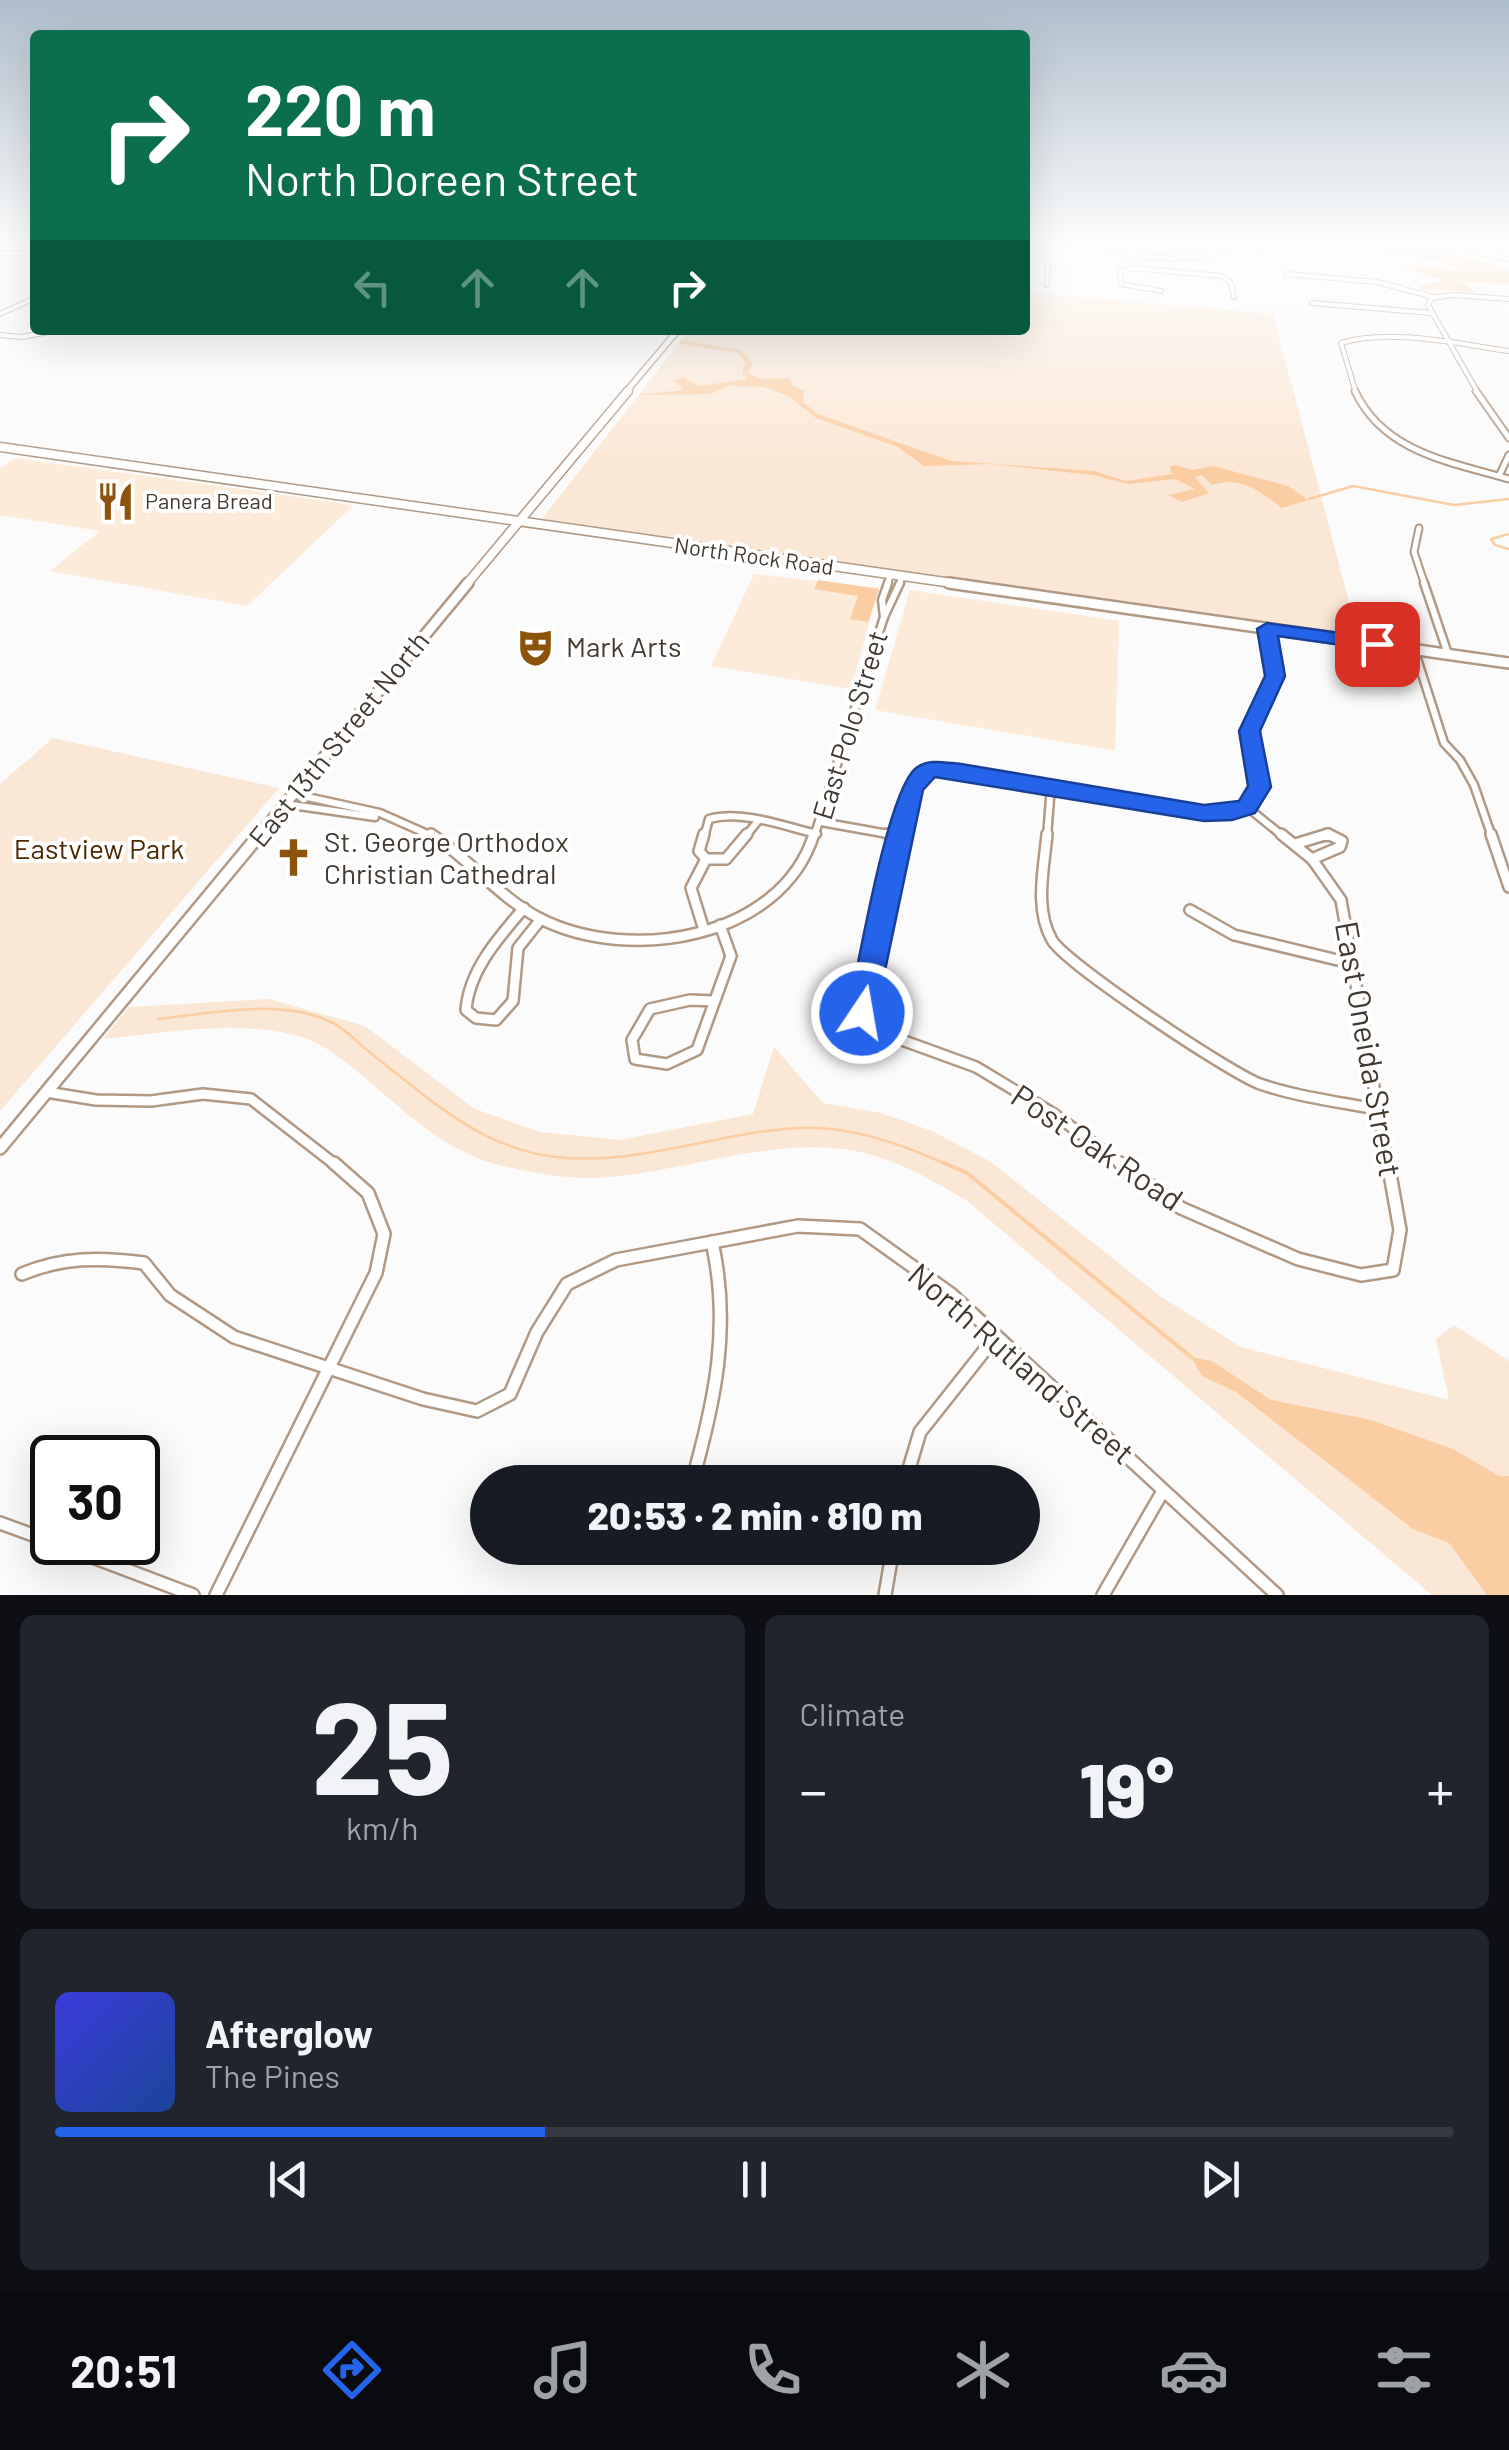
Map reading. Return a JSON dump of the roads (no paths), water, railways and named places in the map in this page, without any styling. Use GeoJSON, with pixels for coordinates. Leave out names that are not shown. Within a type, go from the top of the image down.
{"type":"FeatureCollection","features":[{"type":"Feature","properties":{"kind":"main road","name":"East 13th Street North"},"geometry":{"type":"LineString","coordinates":[[0,1148],[674,335]]}},
{"type":"Feature","properties":{"kind":"main road","name":"North Rock Road"},"geometry":{"type":"LineString","coordinates":[[0,447],[1509,662]]}},
{"type":"Feature","properties":{"kind":"street"},"geometry":{"type":"LineString","coordinates":[[1435,320],[1476,394],[1509,438]]}},
{"type":"Feature","properties":{"kind":"street"},"geometry":{"type":"LineString","coordinates":[[3,336],[30,333]]}},
{"type":"Feature","properties":{"kind":"street"},"geometry":{"type":"LineString","coordinates":[[1509,351],[1347,339],[1341,342],[1366,416],[1385,436],[1429,455],[1509,479]]}},
{"type":"Feature","properties":{"kind":"street"},"geometry":{"type":"LineString","coordinates":[[1499,476],[1509,455]]}},
{"type":"Feature","properties":{"kind":"street"},"geometry":{"type":"LineString","coordinates":[[1419,528],[1414,552],[1448,654]]}},
{"type":"Feature","properties":{"kind":"street","name":"East Polo Street"},"geometry":{"type":"LineString","coordinates":[[884,617],[882,600],[890,576]]}},
{"type":"Feature","properties":{"kind":"street","name":"East Polo Street"},"geometry":{"type":"LineString","coordinates":[[385,818],[423,830],[466,859],[524,908],[568,931],[616,940],[657,939],[704,930],[748,912],[790,878],[808,854],[884,617],[902,577]]}},
{"type":"Feature","properties":{"kind":"street"},"geometry":{"type":"LineString","coordinates":[[821,822],[900,836],[912,788],[931,769],[1204,813],[1247,807],[1259,787],[1249,731],[1275,676],[1267,629]]}},
{"type":"Feature","properties":{"kind":"street"},"geometry":{"type":"LineString","coordinates":[[1414,649],[1444,743],[1474,785],[1509,887]]}},
{"type":"Feature","properties":{"kind":"street"},"geometry":{"type":"LineString","coordinates":[[1051,786],[1041,904],[1052,940],[1075,964],[1231,1070],[1260,1084],[1380,1110]]}},
{"type":"Feature","properties":{"kind":"street"},"geometry":{"type":"LineString","coordinates":[[294,794],[352,806],[385,818]]}},
{"type":"Feature","properties":{"kind":"street"},"geometry":{"type":"LineString","coordinates":[[286,804],[345,816],[385,818]]}},
{"type":"Feature","properties":{"kind":"street","name":"East Oneida Street"},"geometry":{"type":"LineString","coordinates":[[1247,807],[1312,860],[1341,900],[1400,1230],[1393,1270]]}},
{"type":"Feature","properties":{"kind":"street"},"geometry":{"type":"LineString","coordinates":[[757,822],[730,857],[706,859],[698,851],[709,819],[718,815],[757,822],[817,834]]}},
{"type":"Feature","properties":{"kind":"street"},"geometry":{"type":"LineString","coordinates":[[1295,844],[1328,834],[1342,840],[1340,847],[1312,860]]}},
{"type":"Feature","properties":{"kind":"street","name":"Post Oak Road"},"geometry":{"type":"LineString","coordinates":[[900,836],[862,1013],[878,1031],[976,1067],[1038,1104],[1181,1208],[1298,1259],[1361,1275],[1393,1270]]}},
{"type":"Feature","properties":{"kind":"street"},"geometry":{"type":"LineString","coordinates":[[704,930],[691,888],[706,859]]}},
{"type":"Feature","properties":{"kind":"street"},"geometry":{"type":"LineString","coordinates":[[524,908],[502,933],[470,984],[466,1010],[476,1018],[496,1020],[513,1002],[512,959],[520,942],[541,919]]}},
{"type":"Feature","properties":{"kind":"street"},"geometry":{"type":"LineString","coordinates":[[1190,910],[1234,935],[1354,964]]}},
{"type":"Feature","properties":{"kind":"street"},"geometry":{"type":"LineString","coordinates":[[714,1001],[690,1000],[650,1008],[632,1040],[634,1059],[652,1065],[688,1058],[698,1050],[731,956],[720,925]]}},
{"type":"Feature","properties":{"kind":"street"},"geometry":{"type":"LineString","coordinates":[[46,1092],[96,1100],[150,1101],[203,1094],[250,1099],[301,1134],[368,1193],[384,1234],[376,1273],[216,1595]]}},
{"type":"Feature","properties":{"kind":"street","name":"North Rutland Street"},"geometry":{"type":"LineString","coordinates":[[22,1274],[47,1262],[107,1258],[144,1263],[170,1295],[234,1337],[422,1399],[477,1411],[510,1394],[537,1332],[567,1284],[616,1260],[798,1226],[860,1229],[951,1294],[1276,1595]]}},
{"type":"Feature","properties":{"kind":"street"},"geometry":{"type":"LineString","coordinates":[[697,1465],[724,1345],[722,1276],[712,1242]]}},
{"type":"Feature","properties":{"kind":"street"},"geometry":{"type":"LineString","coordinates":[[910,1465],[920,1432],[996,1336]]}},
{"type":"Feature","properties":{"kind":"street"},"geometry":{"type":"LineString","coordinates":[[1103,1595],[1163,1491]]}},
{"type":"Feature","properties":{"kind":"street"},"geometry":{"type":"LineString","coordinates":[[0,1522],[30,1533]]}},
{"type":"Feature","properties":{"kind":"street"},"geometry":{"type":"LineString","coordinates":[[114,1565],[193,1595]]}},
{"type":"Feature","properties":{"kind":"street"},"geometry":{"type":"LineString","coordinates":[[886,1595],[890,1565]]}},
{"type":"Feature","properties":{"kind":"waterway"},"geometry":{"type":"LineString","coordinates":[[1309,499],[1353,486],[1454,505],[1509,499]]}},
{"type":"Feature","properties":{"kind":"waterway"},"geometry":{"type":"LineString","coordinates":[[1509,534],[1491,539],[1495,545],[1509,549]]}},
{"type":"Feature","properties":{"kind":"waterway"},"geometry":{"type":"LineString","coordinates":[[158,1019],[268,1009],[331,1022],[457,1119],[480,1133],[529,1152],[586,1159],[616,1157],[766,1131],[816,1128],[875,1138],[950,1166]]}},
{"type":"Feature","properties":{"kind":"waterway"},"geometry":{"type":"LineString","coordinates":[[944,1163],[967,1173],[1191,1357]]}},
{"type":"Feature","properties":{"kind":"place","name":"Panera Bread"},"geometry":{"type":"Point","coordinates":[115,501]}},
{"type":"Feature","properties":{"kind":"place","name":"Mark Arts"},"geometry":{"type":"Point","coordinates":[536,647]}},
{"type":"Feature","properties":{"kind":"place","name":"St. George Orthodox Christian Cathedral"},"geometry":{"type":"Point","coordinates":[294,858]}},
{"type":"Feature","properties":{"kind":"park label","name":"Eastview Park"},"geometry":{"type":"Point","coordinates":[99,849]}}]}
